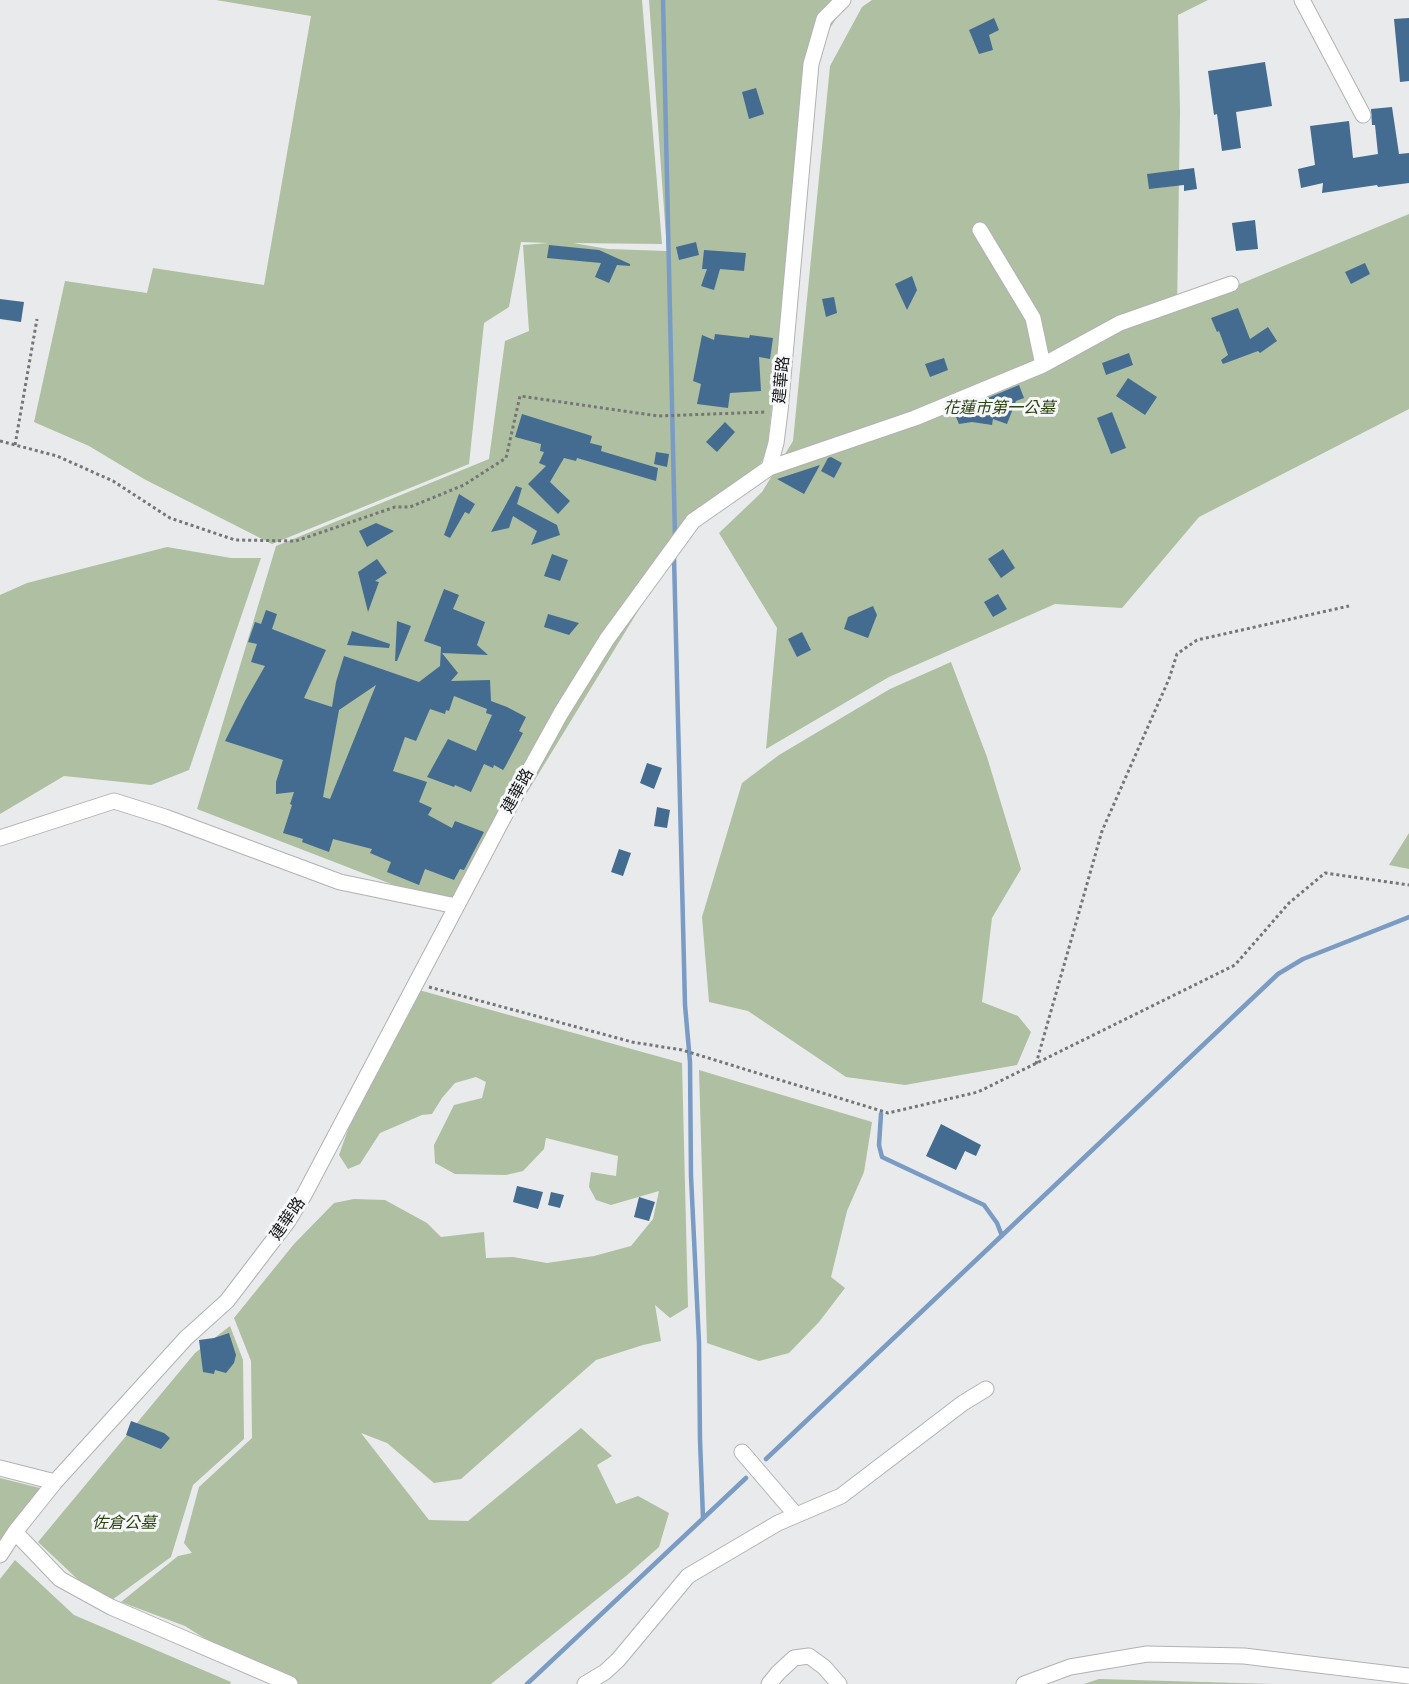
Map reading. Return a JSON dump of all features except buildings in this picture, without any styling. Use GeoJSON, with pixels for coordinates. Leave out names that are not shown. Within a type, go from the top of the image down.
{"type":"FeatureCollection","features":[{"type":"Feature","properties":{"kind":"street","name":"建華路"},"geometry":{"type":"LineString","coordinates":[[0,1555],[15,1532],[55,1482],[186,1338],[227,1301],[288,1221],[561,713],[607,639],[693,521],[769,468],[776,443],[780,411],[811,64],[824,19],[843,0]]}},
{"type":"Feature","properties":{"kind":"street"},"geometry":{"type":"LineString","coordinates":[[1302,0],[1363,115]]}},
{"type":"Feature","properties":{"kind":"street"},"geometry":{"type":"LineString","coordinates":[[980,231],[1033,318],[1043,365]]}},
{"type":"Feature","properties":{"kind":"street"},"geometry":{"type":"LineString","coordinates":[[769,468],[915,418],[1043,365],[1120,323],[1231,284]]}},
{"type":"Feature","properties":{"kind":"street"},"geometry":{"type":"LineString","coordinates":[[0,838],[114,801],[339,882],[456,906]]}},
{"type":"Feature","properties":{"kind":"street"},"geometry":{"type":"LineString","coordinates":[[585,1684],[605,1672],[618,1660],[688,1576],[778,1523],[841,1496],[963,1403],[986,1389]]}},
{"type":"Feature","properties":{"kind":"street"},"geometry":{"type":"LineString","coordinates":[[742,1452],[796,1515]]}},
{"type":"Feature","properties":{"kind":"street"},"geometry":{"type":"LineString","coordinates":[[0,1468],[55,1482]]}},
{"type":"Feature","properties":{"kind":"street"},"geometry":{"type":"LineString","coordinates":[[15,1532],[60,1579],[111,1607],[290,1684]]}},
{"type":"Feature","properties":{"kind":"street"},"geometry":{"type":"LineString","coordinates":[[1024,1684],[1070,1667],[1147,1654],[1244,1656],[1409,1676]]}},
{"type":"Feature","properties":{"kind":"street"},"geometry":{"type":"LineString","coordinates":[[769,1684],[794,1658],[809,1656],[824,1667],[839,1684]]}},
{"type":"Feature","properties":{"kind":"path"},"geometry":{"type":"LineString","coordinates":[[15,445],[37,319]]}},
{"type":"Feature","properties":{"kind":"path"},"geometry":{"type":"LineString","coordinates":[[0,441],[57,456],[113,482],[170,518],[235,540],[296,541],[395,507],[410,507],[464,485],[506,458],[520,396],[665,416],[780,411]]}},
{"type":"Feature","properties":{"kind":"path"},"geometry":{"type":"LineString","coordinates":[[1036,1064],[1102,831],[1169,679],[1177,654],[1197,640],[1350,606]]}},
{"type":"Feature","properties":{"kind":"path"},"geometry":{"type":"LineString","coordinates":[[416,983],[632,1042],[682,1050],[888,1113],[978,1092],[1235,966],[1289,903],[1325,873],[1409,885]]}},
{"type":"Feature","properties":{"kind":"green space"},"geometry":{"type":"Polygon","coordinates":[[[216,0],[642,0],[662,244],[573,243],[608,249],[667,251],[649,0],[848,0],[810,59],[767,451],[757,471],[685,534],[456,909],[197,809],[276,546],[489,459],[505,341],[529,331],[523,245],[549,243],[521,242],[509,307],[484,323],[469,464],[272,544],[144,479],[89,446],[34,422],[65,281],[147,293],[153,268],[264,285],[311,16],[216,0]]]}},
{"type":"Feature","properties":{"kind":"green space","name":"花蓮市第一公墓"},"geometry":{"type":"Polygon","coordinates":[[[872,0],[1208,0],[1178,15],[1180,112],[1177,310],[1409,214],[1409,409],[1199,517],[1122,608],[1055,604],[889,677],[766,749],[777,628],[719,533],[762,492],[793,441],[830,66],[862,7],[872,0]]]}},
{"type":"Feature","properties":{"kind":"green space"},"geometry":{"type":"Polygon","coordinates":[[[167,547],[231,558],[261,558],[189,770],[151,785],[64,776],[0,814],[0,595],[27,583],[167,547]]]}},
{"type":"Feature","properties":{"kind":"green space"},"geometry":{"type":"Polygon","coordinates":[[[951,662],[987,757],[1021,869],[992,918],[982,1002],[1018,1016],[1031,1032],[1017,1065],[905,1085],[846,1077],[748,1011],[709,1002],[702,917],[742,783],[779,755],[890,689],[951,662]]]}},
{"type":"Feature","properties":{"kind":"green space"},"geometry":{"type":"Polygon","coordinates":[[[1409,833],[1409,869],[1389,865],[1409,833]]]}},
{"type":"Feature","properties":{"kind":"green space"},"geometry":{"type":"Polygon","coordinates":[[[419,990],[682,1063],[688,1307],[670,1318],[655,1305],[661,1341],[596,1360],[461,1479],[434,1483],[387,1443],[361,1433],[429,1520],[468,1521],[581,1428],[612,1456],[597,1465],[616,1504],[638,1496],[669,1513],[659,1547],[491,1684],[299,1684],[215,1645],[185,1626],[121,1602],[178,1556],[192,1553],[184,1543],[199,1487],[252,1438],[251,1361],[234,1318],[294,1244],[334,1203],[354,1199],[385,1200],[427,1223],[441,1237],[484,1232],[486,1258],[513,1257],[547,1263],[594,1256],[631,1246],[653,1219],[659,1191],[611,1205],[596,1200],[589,1187],[591,1172],[616,1176],[618,1156],[546,1138],[544,1149],[523,1171],[506,1175],[455,1174],[435,1163],[434,1145],[454,1105],[482,1098],[486,1082],[476,1077],[455,1083],[432,1114],[422,1115],[380,1133],[360,1164],[348,1169],[339,1155],[350,1124],[419,990]]]}},
{"type":"Feature","properties":{"kind":"green space"},"geometry":{"type":"Polygon","coordinates":[[[699,1070],[872,1122],[864,1172],[847,1211],[831,1277],[845,1288],[819,1322],[789,1353],[759,1361],[707,1343],[699,1070]]]}},
{"type":"Feature","properties":{"kind":"green space","name":"佐倉公墓"},"geometry":{"type":"Polygon","coordinates":[[[230,1326],[243,1360],[244,1439],[193,1485],[171,1557],[105,1605],[38,1542],[195,1353],[230,1326]]]}},
{"type":"Feature","properties":{"kind":"green space"},"geometry":{"type":"Polygon","coordinates":[[[0,1478],[40,1488],[38,1504],[0,1547],[0,1478]]]}},
{"type":"Feature","properties":{"kind":"green space"},"geometry":{"type":"Polygon","coordinates":[[[15,1560],[74,1615],[231,1682],[230,1684],[0,1684],[0,1579],[15,1560]]]}},
{"type":"Feature","properties":{"kind":"green space"},"geometry":{"type":"Polygon","coordinates":[[[1099,1679],[1273,1684],[1084,1684],[1099,1679]]]}},
{"type":"Feature","properties":{"kind":"waterway"},"geometry":{"type":"LineString","coordinates":[[663,0],[675,537]]}},
{"type":"Feature","properties":{"kind":"waterway"},"geometry":{"type":"LineString","coordinates":[[674,557],[685,1005],[690,1062],[691,1176],[699,1343],[703,1518]]}},
{"type":"Feature","properties":{"kind":"waterway"},"geometry":{"type":"LineString","coordinates":[[766,1459],[1278,974],[1303,959],[1409,917]]}},
{"type":"Feature","properties":{"kind":"waterway"},"geometry":{"type":"LineString","coordinates":[[881,1114],[879,1145],[882,1157],[984,1205],[997,1223],[1002,1236]]}},
{"type":"Feature","properties":{"kind":"waterway"},"geometry":{"type":"LineString","coordinates":[[527,1684],[746,1478]]}}]}
